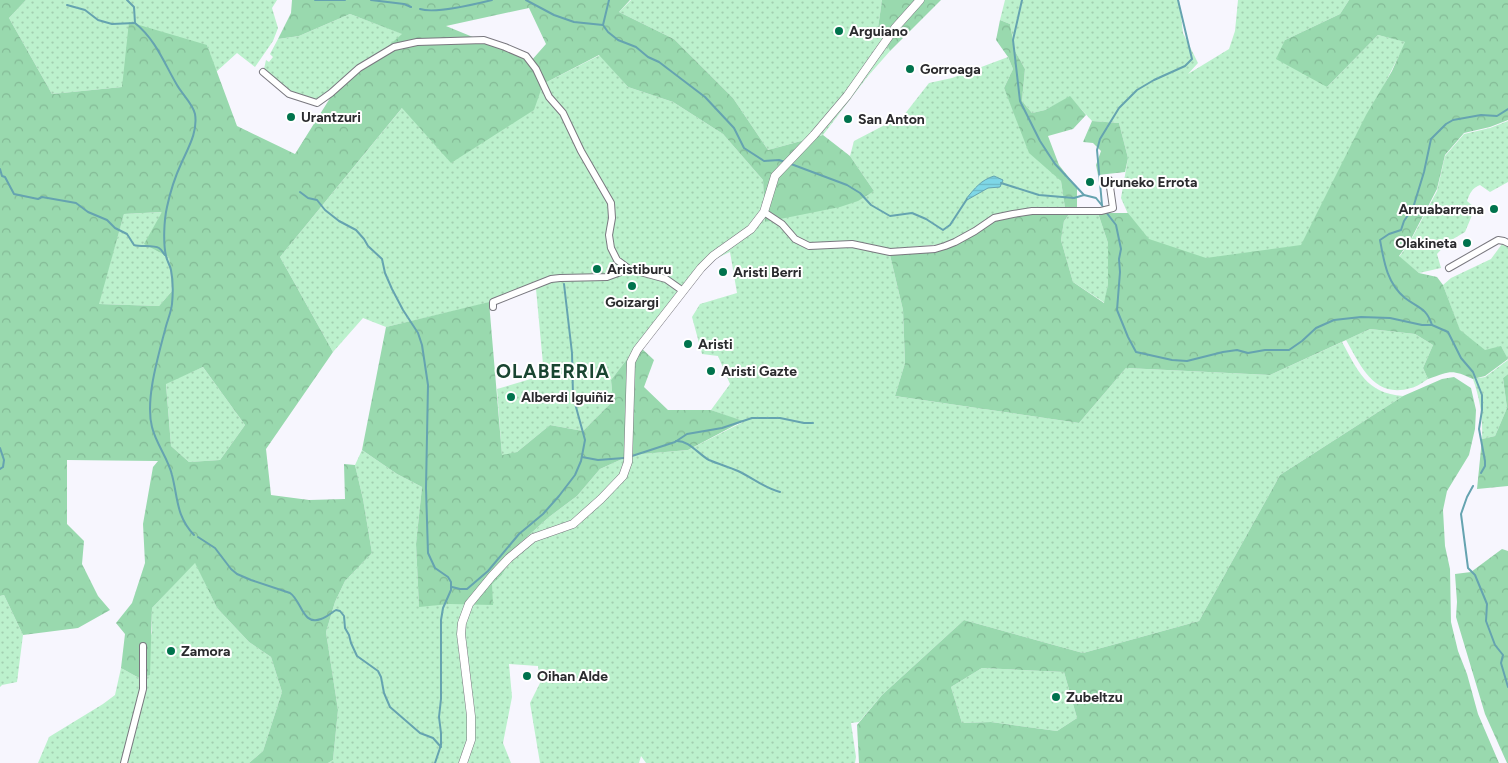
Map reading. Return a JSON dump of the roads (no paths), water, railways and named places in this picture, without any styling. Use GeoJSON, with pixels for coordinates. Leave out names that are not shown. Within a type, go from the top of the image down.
{"type":"FeatureCollection","features":[{"type":"Feature","properties":{"kind":"street"},"geometry":{"type":"LineString","coordinates":[[463,763],[470,740],[471,716],[461,634],[462,623],[469,604],[492,576],[533,538],[573,524],[623,476],[628,462],[631,362],[637,350],[700,268],[713,256],[751,229],[764,212],[776,176],[847,96],[895,28],[920,0]]}},
{"type":"Feature","properties":{"kind":"street"},"geometry":{"type":"LineString","coordinates":[[263,72],[289,94],[317,103],[359,68],[394,48],[417,42],[484,40],[526,56],[536,68],[549,97],[563,113],[581,151],[611,203],[612,218],[609,235],[611,248],[617,260],[629,269],[666,279],[683,291]]}},
{"type":"Feature","properties":{"kind":"street"},"geometry":{"type":"LineString","coordinates":[[764,212],[782,224],[795,239],[809,246],[852,244],[890,252],[935,249],[968,235],[994,218],[1032,211],[1100,211],[1113,208],[1109,180]]}},
{"type":"Feature","properties":{"kind":"street"},"geometry":{"type":"LineString","coordinates":[[1449,268],[1498,240],[1508,243]]}},
{"type":"Feature","properties":{"kind":"street"},"geometry":{"type":"LineString","coordinates":[[493,307],[493,302],[551,279],[607,277],[629,269]]}},
{"type":"Feature","properties":{"kind":"street"},"geometry":{"type":"LineString","coordinates":[[124,763],[143,689],[143,646]]}},
{"type":"Feature","properties":{"kind":"water"},"geometry":{"type":"Polygon","coordinates":[[[994,176],[1003,180],[1000,187],[988,188],[966,199],[982,182],[994,176]]]}},
{"type":"Feature","properties":{"kind":"waterway"},"geometry":{"type":"LineString","coordinates":[[127,0],[134,7],[135,23],[149,37],[159,52],[177,85],[192,107],[196,121],[194,134],[175,180],[166,212],[164,245],[172,274],[172,300],[171,311],[156,365],[150,404],[152,427],[170,469],[178,506],[184,521],[194,535]]}},
{"type":"Feature","properties":{"kind":"waterway"},"geometry":{"type":"LineString","coordinates":[[315,0],[345,0]]}},
{"type":"Feature","properties":{"kind":"waterway"},"geometry":{"type":"LineString","coordinates":[[371,0],[404,4],[411,7]]}},
{"type":"Feature","properties":{"kind":"waterway"},"geometry":{"type":"LineString","coordinates":[[420,9],[445,9],[492,0]]}},
{"type":"Feature","properties":{"kind":"waterway"},"geometry":{"type":"LineString","coordinates":[[526,0],[554,15],[574,22],[603,25]]}},
{"type":"Feature","properties":{"kind":"waterway"},"geometry":{"type":"LineString","coordinates":[[609,0],[603,25],[608,32],[618,40],[636,47],[648,57],[659,62],[705,97],[734,128],[744,148],[764,161],[779,160],[785,162]]}},
{"type":"Feature","properties":{"kind":"waterway"},"geometry":{"type":"LineString","coordinates":[[1022,0],[1013,40],[1020,101],[1040,141],[1055,164],[1084,195]]}},
{"type":"Feature","properties":{"kind":"waterway"},"geometry":{"type":"LineString","coordinates":[[1102,205],[1097,150],[1100,139],[1119,108],[1137,90],[1185,66],[1192,59],[1178,0]]}},
{"type":"Feature","properties":{"kind":"waterway"},"geometry":{"type":"LineString","coordinates":[[67,5],[85,10],[98,20],[112,24],[135,23]]}},
{"type":"Feature","properties":{"kind":"waterway"},"geometry":{"type":"LineString","coordinates":[[1432,325],[1424,311],[1405,298],[1394,286],[1385,264],[1380,240],[1389,234],[1401,230],[1404,221],[1413,208],[1424,172],[1431,139],[1446,124],[1453,120],[1481,115],[1497,116],[1508,109]]}},
{"type":"Feature","properties":{"kind":"waterway"},"geometry":{"type":"LineString","coordinates":[[791,164],[847,185],[860,193],[871,205],[890,216],[912,213],[943,230],[950,225],[967,199]]}},
{"type":"Feature","properties":{"kind":"waterway"},"geometry":{"type":"LineString","coordinates":[[0,169],[2,176],[5,177],[14,194],[38,199],[42,197],[76,203],[88,212],[107,220],[115,228],[127,234],[134,245],[157,247],[165,255]]}},
{"type":"Feature","properties":{"kind":"waterway"},"geometry":{"type":"LineString","coordinates":[[1001,183],[1039,195],[1074,198],[1084,195],[1096,198],[1104,208]]}},
{"type":"Feature","properties":{"kind":"waterway"},"geometry":{"type":"LineString","coordinates":[[300,192],[308,198],[317,200],[325,210],[339,221],[356,230],[368,246],[382,259],[385,273],[392,289],[418,333],[422,345],[428,385],[426,488],[428,553],[435,568],[448,577],[451,582],[451,590],[443,608],[441,620],[441,699],[439,717],[441,745],[435,763]]}},
{"type":"Feature","properties":{"kind":"waterway"},"geometry":{"type":"LineString","coordinates":[[1106,212],[1116,225],[1121,249],[1117,310],[1136,352],[1172,360],[1187,361],[1237,350],[1248,353],[1265,350],[1289,350],[1316,328],[1334,320],[1361,317],[1390,318],[1422,325],[1432,325],[1448,332],[1461,358],[1473,372],[1482,395],[1479,429],[1485,466],[1481,473]]}},
{"type":"Feature","properties":{"kind":"waterway"},"geometry":{"type":"LineString","coordinates":[[452,587],[467,589],[488,571],[519,534],[543,514],[559,496],[575,475],[581,461],[585,440],[573,396],[572,353],[564,284]]}},
{"type":"Feature","properties":{"kind":"waterway"},"geometry":{"type":"LineString","coordinates":[[632,456],[675,442],[687,434],[722,428],[752,418],[780,418],[813,423]]}},
{"type":"Feature","properties":{"kind":"waterway"},"geometry":{"type":"LineString","coordinates":[[676,441],[689,445],[709,460],[738,471],[780,492]]}},
{"type":"Feature","properties":{"kind":"waterway"},"geometry":{"type":"LineString","coordinates":[[0,448],[4,460],[3,467],[0,469]]}},
{"type":"Feature","properties":{"kind":"waterway"},"geometry":{"type":"LineString","coordinates":[[582,457],[598,460],[624,458]]}},
{"type":"Feature","properties":{"kind":"waterway"},"geometry":{"type":"LineString","coordinates":[[1473,486],[1461,514],[1468,568],[1475,575],[1487,604],[1486,621],[1495,645],[1503,655],[1501,663],[1508,687]]}},
{"type":"Feature","properties":{"kind":"waterway"},"geometry":{"type":"LineString","coordinates":[[198,537],[215,548],[237,574],[290,593],[310,619],[321,619],[336,610],[340,611],[344,616],[345,628],[357,656],[378,671],[390,707],[420,733],[433,738],[441,747]]}},
{"type":"Feature","properties":{"kind":"place","name":"Arguiano"},"geometry":{"type":"Point","coordinates":[839,31]}},
{"type":"Feature","properties":{"kind":"place","name":"Gorroaga"},"geometry":{"type":"Point","coordinates":[910,69]}},
{"type":"Feature","properties":{"kind":"place","name":"Urantzuri"},"geometry":{"type":"Point","coordinates":[291,117]}},
{"type":"Feature","properties":{"kind":"place","name":"San Anton"},"geometry":{"type":"Point","coordinates":[848,119]}},
{"type":"Feature","properties":{"kind":"place","name":"Uruneko Errota"},"geometry":{"type":"Point","coordinates":[1090,182]}},
{"type":"Feature","properties":{"kind":"place","name":"Arruabarrena"},"geometry":{"type":"Point","coordinates":[1494,209]}},
{"type":"Feature","properties":{"kind":"place","name":"Olakineta"},"geometry":{"type":"Point","coordinates":[1467,243]}},
{"type":"Feature","properties":{"kind":"place","name":"Aristiburu"},"geometry":{"type":"Point","coordinates":[597,269]}},
{"type":"Feature","properties":{"kind":"place","name":"Aristi Berri"},"geometry":{"type":"Point","coordinates":[723,272]}},
{"type":"Feature","properties":{"kind":"place","name":"Goizargi"},"geometry":{"type":"Point","coordinates":[632,286]}},
{"type":"Feature","properties":{"kind":"place","name":"Aristi"},"geometry":{"type":"Point","coordinates":[688,344]}},
{"type":"Feature","properties":{"kind":"place","name":"Aristi Gazte"},"geometry":{"type":"Point","coordinates":[711,371]}},
{"type":"Feature","properties":{"kind":"place","name":"Alberdi Iguiñiz"},"geometry":{"type":"Point","coordinates":[511,397]}},
{"type":"Feature","properties":{"kind":"place","name":"Zamora"},"geometry":{"type":"Point","coordinates":[171,651]}},
{"type":"Feature","properties":{"kind":"place","name":"Oihan Alde"},"geometry":{"type":"Point","coordinates":[527,676]}},
{"type":"Feature","properties":{"kind":"place","name":"Zubeltzu"},"geometry":{"type":"Point","coordinates":[1056,697]}},
{"type":"Feature","properties":{"kind":"district","name":"OLABERRIA"},"geometry":{"type":"Point","coordinates":[553,371]}}]}
